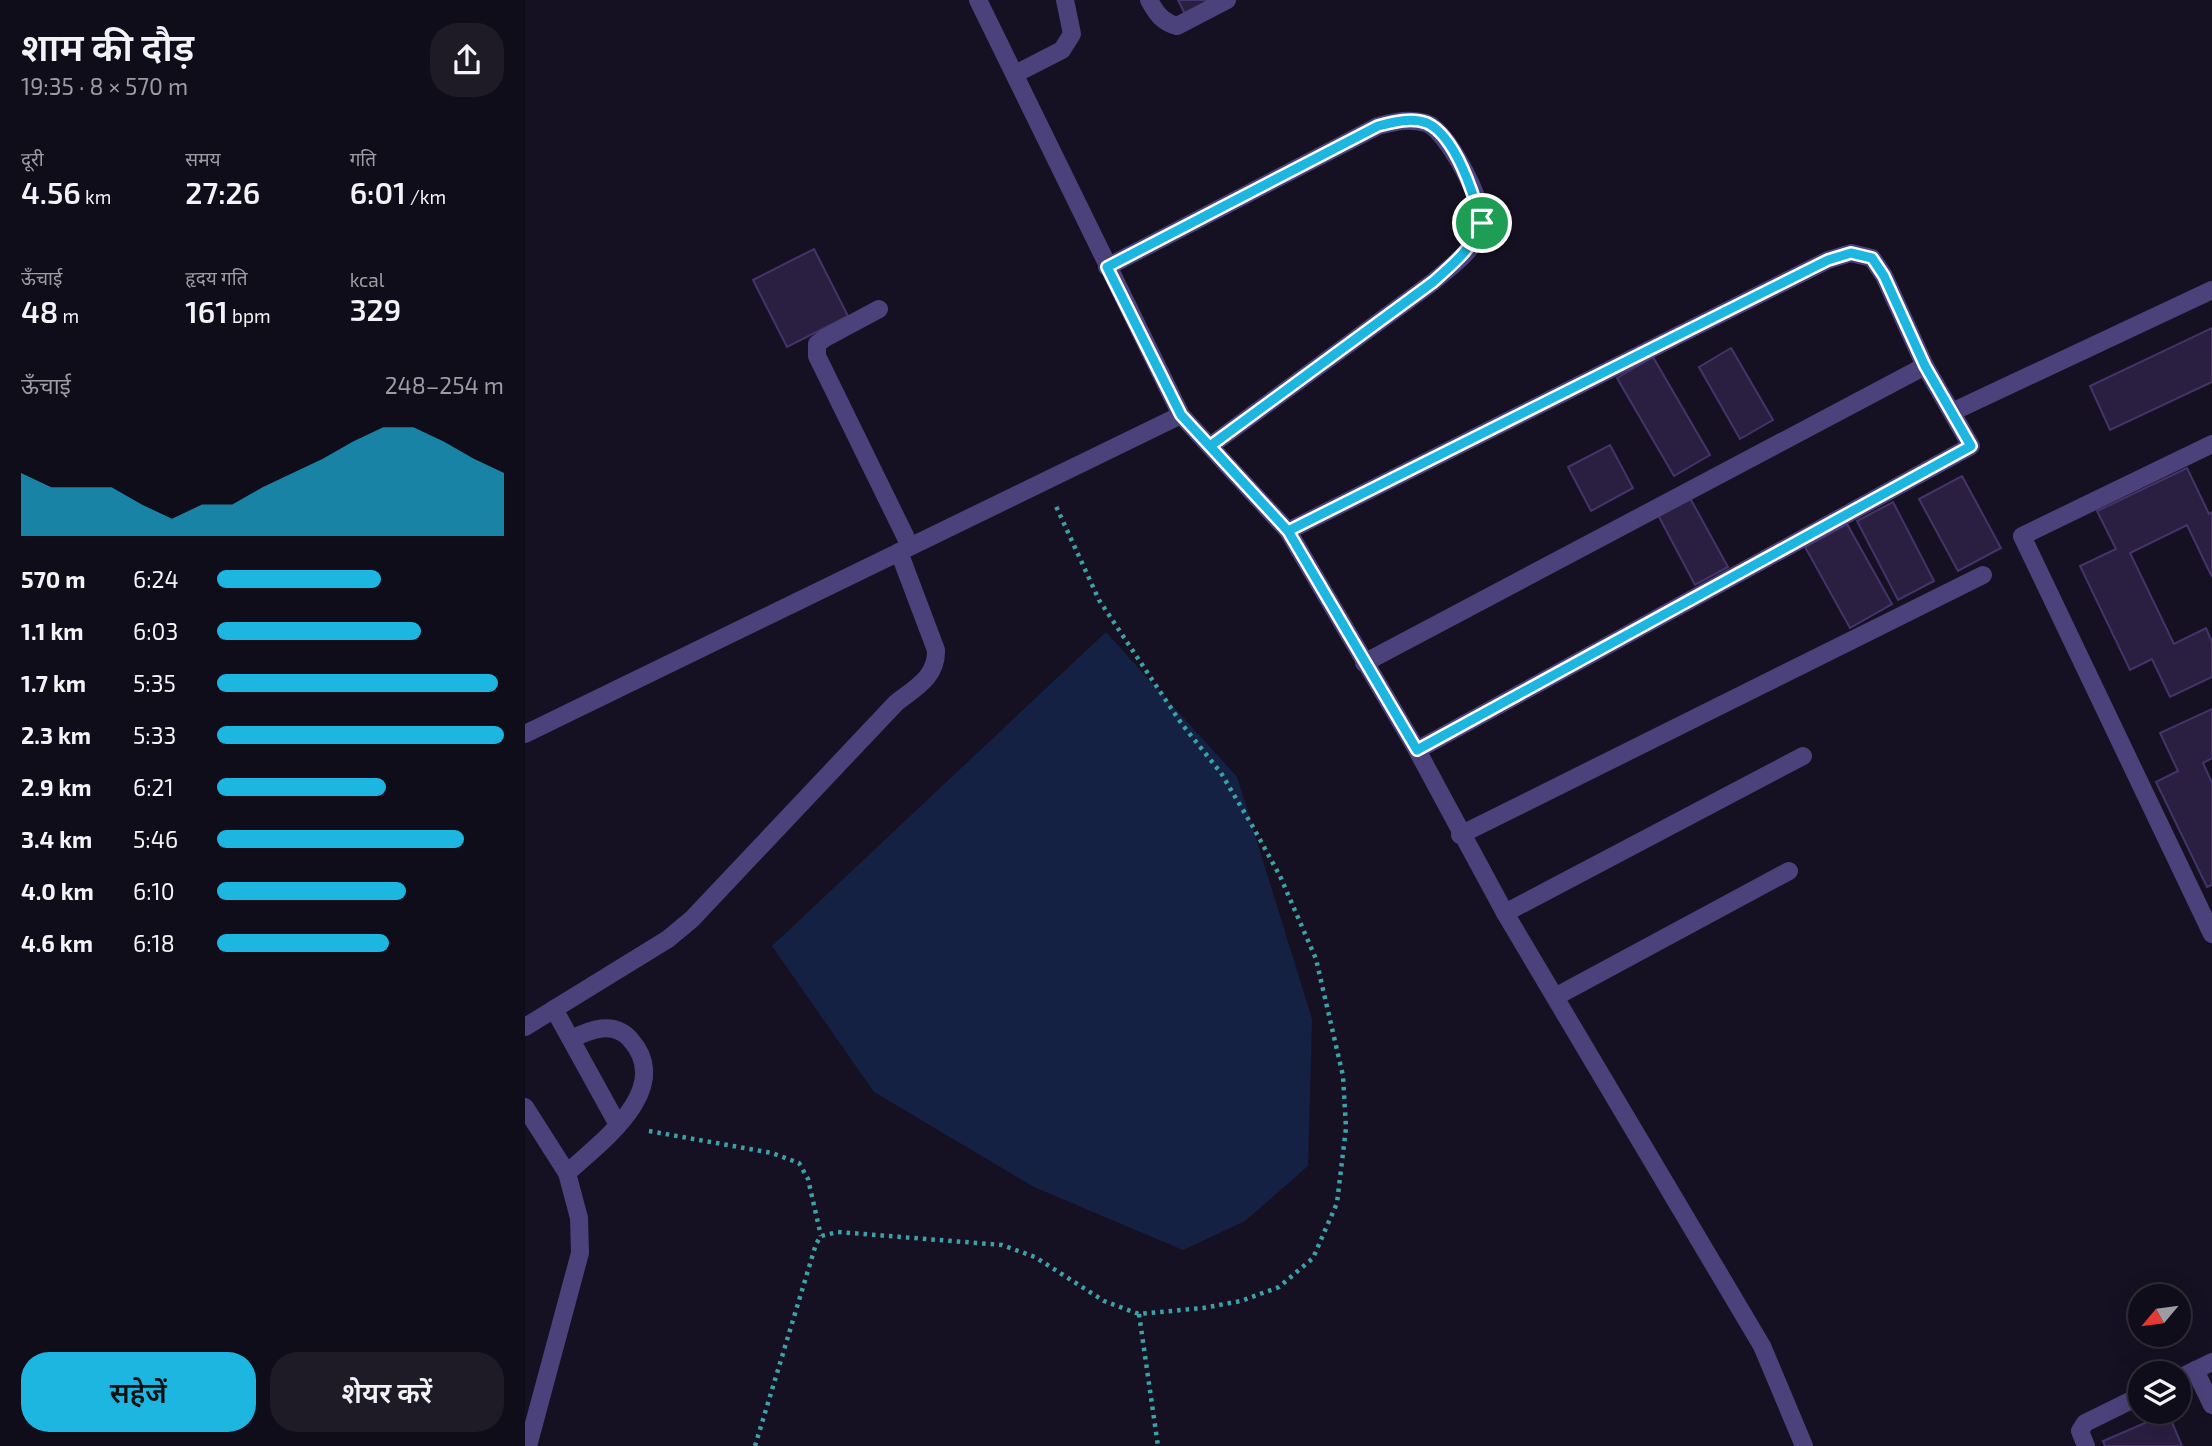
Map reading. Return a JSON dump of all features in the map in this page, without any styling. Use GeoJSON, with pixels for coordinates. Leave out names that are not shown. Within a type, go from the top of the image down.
{"type":"FeatureCollection","features":[{"type":"Feature","properties":{"kind":"street"},"geometry":{"type":"LineString","coordinates":[[978,0],[1181,415],[1288,531],[1417,750],[1460,835],[1505,913],[1762,1346],[1804,1446]]}},
{"type":"Feature","properties":{"kind":"street"},"geometry":{"type":"LineString","coordinates":[[1014,74],[1062,50],[1072,34],[1065,0]]}},
{"type":"Feature","properties":{"kind":"street"},"geometry":{"type":"LineString","coordinates":[[1149,0],[1156,14],[1167,24],[1177,26],[1227,0]]}},
{"type":"Feature","properties":{"kind":"street"},"geometry":{"type":"LineString","coordinates":[[1107,267],[1378,126],[1400,120],[1427,123],[1450,144],[1473,189],[1482,223],[1476,240],[1433,282],[1210,446]]}},
{"type":"Feature","properties":{"kind":"street"},"geometry":{"type":"LineString","coordinates":[[1288,531],[1816,266],[1851,253],[1872,258],[1884,276],[1925,366],[1971,446],[1417,750]]}},
{"type":"Feature","properties":{"kind":"street"},"geometry":{"type":"LineString","coordinates":[[1952,412],[2212,290]]}},
{"type":"Feature","properties":{"kind":"street"},"geometry":{"type":"LineString","coordinates":[[525,1027],[668,939],[692,919],[896,703],[929,676],[936,663],[936,650],[905,549],[817,356],[817,344],[879,309]]}},
{"type":"Feature","properties":{"kind":"street"},"geometry":{"type":"LineString","coordinates":[[1364,663],[1925,366]]}},
{"type":"Feature","properties":{"kind":"street"},"geometry":{"type":"LineString","coordinates":[[525,734],[1181,415]]}},
{"type":"Feature","properties":{"kind":"street"},"geometry":{"type":"LineString","coordinates":[[2212,444],[2022,536],[2212,934]]}},
{"type":"Feature","properties":{"kind":"street"},"geometry":{"type":"LineString","coordinates":[[1460,835],[1983,575]]}},
{"type":"Feature","properties":{"kind":"street"},"geometry":{"type":"LineString","coordinates":[[1505,913],[1803,756]]}},
{"type":"Feature","properties":{"kind":"street"},"geometry":{"type":"LineString","coordinates":[[1555,997],[1789,871]]}},
{"type":"Feature","properties":{"kind":"street"},"geometry":{"type":"LineString","coordinates":[[554,1009],[618,1125]]}},
{"type":"Feature","properties":{"kind":"street"},"geometry":{"type":"LineString","coordinates":[[567,1173],[630,1112],[643,1086],[645,1066],[641,1051],[627,1035],[610,1029],[596,1028],[571,1039]]}},
{"type":"Feature","properties":{"kind":"street"},"geometry":{"type":"LineString","coordinates":[[525,1107],[567,1173],[579,1218],[580,1253],[528,1446]]}},
{"type":"Feature","properties":{"kind":"street"},"geometry":{"type":"LineString","coordinates":[[2191,1372],[2212,1362]]}},
{"type":"Feature","properties":{"kind":"street"},"geometry":{"type":"LineString","coordinates":[[2195,1370],[2212,1405]]}},
{"type":"Feature","properties":{"kind":"street"},"geometry":{"type":"LineString","coordinates":[[2086,1446],[2080,1431],[2085,1423],[2128,1402]]}},
{"type":"Feature","properties":{"kind":"path"},"geometry":{"type":"LineString","coordinates":[[755,1446],[816,1244],[821,1236],[838,1232],[1002,1245],[1035,1257],[1104,1301],[1139,1314],[1203,1308],[1241,1301],[1279,1287],[1313,1258],[1337,1203],[1346,1128],[1343,1076],[1316,959],[1280,876],[1221,773],[1181,723],[1099,600],[1045,481]]}},
{"type":"Feature","properties":{"kind":"path"},"geometry":{"type":"LineString","coordinates":[[618,1125],[772,1153],[799,1163],[808,1179],[821,1236]]}},
{"type":"Feature","properties":{"kind":"path"},"geometry":{"type":"LineString","coordinates":[[1139,1314],[1158,1446]]}},
{"type":"Feature","properties":{"kind":"water"},"geometry":{"type":"Polygon","coordinates":[[[1106,632],[1237,777],[1312,1019],[1308,1166],[1245,1221],[1183,1250],[1034,1187],[874,1092],[772,946],[1106,632]]]}},
{"type":"Feature","properties":{"kind":"building"},"geometry":{"type":"Polygon","coordinates":[[[1178,0],[1215,0],[1186,16],[1178,0]]]}},
{"type":"Feature","properties":{"kind":"building"},"geometry":{"type":"Polygon","coordinates":[[[814,249],[848,316],[787,347],[753,280],[814,249]]]}},
{"type":"Feature","properties":{"kind":"building"},"geometry":{"type":"Polygon","coordinates":[[[2212,328],[2212,382],[2110,430],[2090,386],[2212,328]]]}},
{"type":"Feature","properties":{"kind":"building"},"geometry":{"type":"Polygon","coordinates":[[[1731,348],[1773,420],[1740,439],[1699,367],[1731,348]]]}},
{"type":"Feature","properties":{"kind":"building"},"geometry":{"type":"Polygon","coordinates":[[[1653,357],[1710,455],[1674,476],[1617,378],[1653,357]]]}},
{"type":"Feature","properties":{"kind":"building"},"geometry":{"type":"Polygon","coordinates":[[[1610,445],[1633,488],[1591,511],[1568,467],[1610,445]]]}},
{"type":"Feature","properties":{"kind":"building"},"geometry":{"type":"Polygon","coordinates":[[[2187,468],[2209,514],[2212,512],[2212,577],[2187,525],[2130,553],[2174,644],[2206,628],[2212,642],[2212,677],[2170,697],[2152,659],[2130,670],[2080,566],[2116,549],[2097,511],[2187,468]]]}},
{"type":"Feature","properties":{"kind":"building"},"geometry":{"type":"Polygon","coordinates":[[[1962,476],[2001,548],[1958,571],[1919,499],[1962,476]]]}},
{"type":"Feature","properties":{"kind":"building"},"geometry":{"type":"Polygon","coordinates":[[[1690,498],[1728,567],[1695,585],[1658,515],[1690,498]]]}},
{"type":"Feature","properties":{"kind":"building"},"geometry":{"type":"Polygon","coordinates":[[[1893,502],[1934,581],[1898,600],[1857,521],[1893,502]]]}},
{"type":"Feature","properties":{"kind":"building"},"geometry":{"type":"Polygon","coordinates":[[[1847,524],[1892,604],[1850,628],[1805,547],[1847,524]]]}},
{"type":"Feature","properties":{"kind":"building"},"geometry":{"type":"Polygon","coordinates":[[[2212,709],[2212,758],[2203,763],[2212,783],[2212,885],[2207,887],[2156,782],[2178,771],[2160,733],[2212,709]]]}},
{"type":"Feature","properties":{"kind":"building"},"geometry":{"type":"Polygon","coordinates":[[[2142,1424],[2173,1424],[2182,1446],[2105,1446],[2103,1441],[2142,1424]]]}},
{"type":"Feature","properties":{"kind":"route"},"geometry":{"type":"LineString","coordinates":[[1482,223],[1473,189],[1450,144],[1427,123],[1400,120],[1378,126],[1107,267],[1181,415],[1288,531],[1417,750],[1971,446],[1925,366],[1884,276],[1872,258],[1851,253],[1828,260],[1288,531],[1210,446],[1433,282],[1476,240],[1482,223]]}}]}
